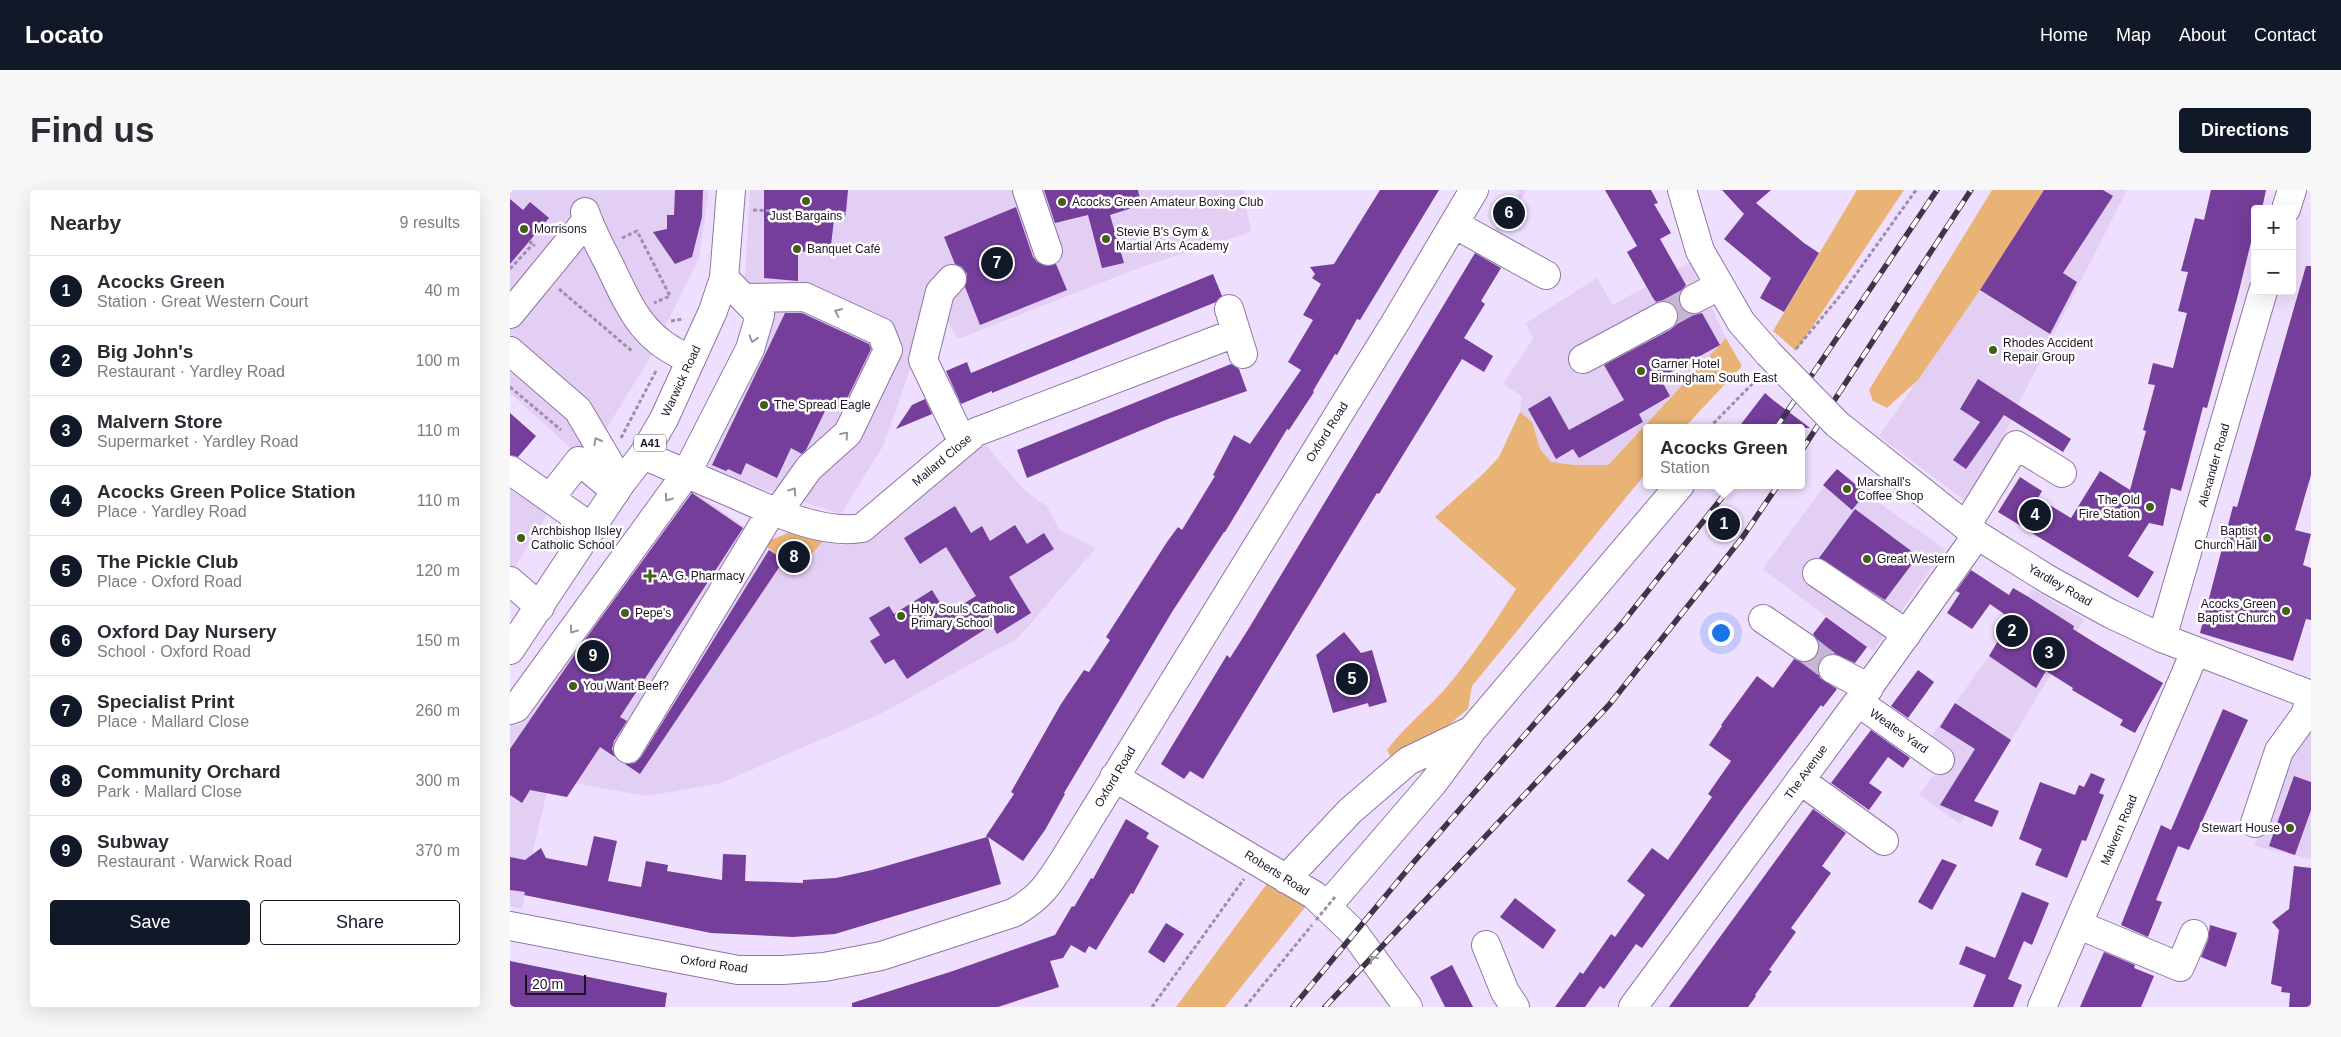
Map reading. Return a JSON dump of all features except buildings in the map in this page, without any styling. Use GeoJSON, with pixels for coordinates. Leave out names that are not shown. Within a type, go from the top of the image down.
{"type":"FeatureCollection","features":[{"type":"Feature","properties":{"kind":"main road"},"geometry":{"type":"LineString","coordinates":[[1028,190],[1048,251]]}},
{"type":"Feature","properties":{"kind":"main road","name":"Oxford Road"},"geometry":{"type":"LineString","coordinates":[[510,926],[738,970],[824,967],[881,956],[1013,913],[1032,902],[1047,886],[1474,190]]}},
{"type":"Feature","properties":{"kind":"main road","name":"Yardley Road"},"geometry":{"type":"LineString","coordinates":[[1682,190],[1700,251],[1740,322],[1837,424],[1971,531],[2111,614],[2195,652],[2311,696]]}},
{"type":"Feature","properties":{"kind":"main road"},"geometry":{"type":"LineString","coordinates":[[2287,205],[2292,190]]}},
{"type":"Feature","properties":{"kind":"main road","name":"Warwick Road"},"geometry":{"type":"LineString","coordinates":[[510,650],[643,454],[664,418],[713,311],[724,278],[730,200]]}},
{"type":"Feature","properties":{"kind":"main road"},"geometry":{"type":"LineString","coordinates":[[516,306],[586,216],[633,315],[645,329],[668,349],[691,359]]}},
{"type":"Feature","properties":{"kind":"main road"},"geometry":{"type":"LineString","coordinates":[[1454,224],[1546,275]]}},
{"type":"Feature","properties":{"kind":"main road"},"geometry":{"type":"LineString","coordinates":[[510,710],[516,708],[686,474],[750,349],[760,314],[724,278]]}},
{"type":"Feature","properties":{"kind":"main road"},"geometry":{"type":"LineString","coordinates":[[952,279],[940,292],[923,360],[963,443]]}},
{"type":"Feature","properties":{"kind":"main road"},"geometry":{"type":"LineString","coordinates":[[1694,299],[1719,286]]}},
{"type":"Feature","properties":{"kind":"main road","name":"Alexander Road"},"geometry":{"type":"LineString","coordinates":[[2162,638],[2262,295]]}},
{"type":"Feature","properties":{"kind":"main road"},"geometry":{"type":"LineString","coordinates":[[628,749],[774,513],[809,468],[848,434],[888,350],[881,332],[805,297],[744,298]]}},
{"type":"Feature","properties":{"kind":"main road"},"geometry":{"type":"LineString","coordinates":[[1583,359],[1663,316]]}},
{"type":"Feature","properties":{"kind":"main road","name":"Mallard Close"},"geometry":{"type":"LineString","coordinates":[[643,454],[774,513],[833,528],[847,530],[862,528],[976,432],[1236,332]]}},
{"type":"Feature","properties":{"kind":"main road"},"geometry":{"type":"LineString","coordinates":[[510,351],[578,410],[619,487]]}},
{"type":"Feature","properties":{"kind":"main road","name":"The Avenue"},"geometry":{"type":"LineString","coordinates":[[1633,1007],[1907,634],[1971,531],[2016,445],[2062,473]]}},
{"type":"Feature","properties":{"kind":"main road"},"geometry":{"type":"LineString","coordinates":[[550,498],[579,461],[619,487]]}},
{"type":"Feature","properties":{"kind":"main road"},"geometry":{"type":"LineString","coordinates":[[510,470],[592,528]]}},
{"type":"Feature","properties":{"kind":"main road"},"geometry":{"type":"LineString","coordinates":[[1322,904],[1433,783],[1472,730],[1677,489]]}},
{"type":"Feature","properties":{"kind":"main road"},"geometry":{"type":"LineString","coordinates":[[1816,573],[1907,634]]}},
{"type":"Feature","properties":{"kind":"main road"},"geometry":{"type":"LineString","coordinates":[[510,580],[540,608]]}},
{"type":"Feature","properties":{"kind":"main road"},"geometry":{"type":"LineString","coordinates":[[1763,619],[1804,647]]}},
{"type":"Feature","properties":{"kind":"main road","name":"Malvern Road"},"geometry":{"type":"LineString","coordinates":[[2042,1007],[2079,925],[2195,652]]}},
{"type":"Feature","properties":{"kind":"main road","name":"Weates Yard"},"geometry":{"type":"LineString","coordinates":[[1833,668],[1940,760]]}},
{"type":"Feature","properties":{"kind":"main road"},"geometry":{"type":"LineString","coordinates":[[2255,823],[2280,751],[2305,715],[2311,696]]}},
{"type":"Feature","properties":{"kind":"main road"},"geometry":{"type":"LineString","coordinates":[[1286,879],[1350,811],[1408,761],[1472,730]]}},
{"type":"Feature","properties":{"kind":"main road","name":"Roberts Road"},"geometry":{"type":"LineString","coordinates":[[1114,777],[1257,860],[1322,904],[1355,934],[1405,1002]]}},
{"type":"Feature","properties":{"kind":"main road"},"geometry":{"type":"LineString","coordinates":[[1800,780],[1884,841]]}},
{"type":"Feature","properties":{"kind":"main road"},"geometry":{"type":"LineString","coordinates":[[2079,925],[2180,967],[2194,934]]}},
{"type":"Feature","properties":{"kind":"main road"},"geometry":{"type":"LineString","coordinates":[[1486,945],[1505,992],[1515,1007]]}},
{"type":"Feature","properties":{"kind":"path"},"geometry":{"type":"LineString","coordinates":[[1713,424],[1750,384],[1844,291],[1916,190]]}},
{"type":"Feature","properties":{"kind":"path"},"geometry":{"type":"LineString","coordinates":[[730,200],[846,214]]}},
{"type":"Feature","properties":{"kind":"path"},"geometry":{"type":"LineString","coordinates":[[601,248],[637,231],[670,296],[651,304],[653,308]]}},
{"type":"Feature","properties":{"kind":"path"},"geometry":{"type":"LineString","coordinates":[[510,269],[533,244]]}},
{"type":"Feature","properties":{"kind":"path"},"geometry":{"type":"LineString","coordinates":[[557,288],[635,354]]}},
{"type":"Feature","properties":{"kind":"path"},"geometry":{"type":"LineString","coordinates":[[664,322],[683,318]]}},
{"type":"Feature","properties":{"kind":"path"},"geometry":{"type":"LineString","coordinates":[[652,366],[657,370]]}},
{"type":"Feature","properties":{"kind":"path"},"geometry":{"type":"LineString","coordinates":[[510,387],[562,432]]}},
{"type":"Feature","properties":{"kind":"path"},"geometry":{"type":"LineString","coordinates":[[1152,1007],[1257,860]]}},
{"type":"Feature","properties":{"kind":"path"},"geometry":{"type":"LineString","coordinates":[[1246,1007],[1322,904]]}},
{"type":"Feature","properties":{"kind":"shaded area"},"geometry":{"type":"Polygon","coordinates":[[[510,190],[709,190],[699,258],[648,361],[586,462],[510,393],[510,190]]]}},
{"type":"Feature","properties":{"kind":"shaded area"},"geometry":{"type":"Polygon","coordinates":[[[750,190],[1243,190],[1251,232],[1144,266],[958,339],[935,300],[883,446],[841,514],[697,465],[748,367],[744,293],[750,190]]]}},
{"type":"Feature","properties":{"kind":"shaded area"},"geometry":{"type":"Polygon","coordinates":[[[1515,190],[1527,190],[1497,236],[1493,234],[1519,192],[1515,190]]]}},
{"type":"Feature","properties":{"kind":"shaded area"},"geometry":{"type":"Polygon","coordinates":[[[1857,190],[1904,190],[1796,351],[1773,331],[1857,190]]]}},
{"type":"Feature","properties":{"kind":"shaded area"},"geometry":{"type":"Polygon","coordinates":[[[1992,190],[2044,190],[1980,290],[1918,380],[1887,408],[1873,401],[1869,390],[1992,190]]]}},
{"type":"Feature","properties":{"kind":"shaded area","name":"Rhodes Accident Repair Group"},"geometry":{"type":"Polygon","coordinates":[[[2044,190],[2127,190],[2018,405],[1972,506],[1879,436],[1980,290],[2044,190]]]}},
{"type":"Feature","properties":{"kind":"shaded area"},"geometry":{"type":"Polygon","coordinates":[[[1690,262],[1726,338],[1645,424],[1643,424],[1643,427],[1594,479],[1499,457],[1520,412],[1522,396],[1503,384],[1533,339],[1526,323],[1597,278],[1613,305],[1690,262]]]}},
{"type":"Feature","properties":{"kind":"shaded area"},"geometry":{"type":"Polygon","coordinates":[[[1726,338],[1742,366],[1688,424],[1646,424],[1726,338]]]}},
{"type":"Feature","properties":{"kind":"shaded area"},"geometry":{"type":"Polygon","coordinates":[[[1520,412],[1532,422],[1540,449],[1551,462],[1574,465],[1608,465],[1643,427],[1643,477],[1472,686],[1468,709],[1429,741],[1392,759],[1387,750],[1455,677],[1516,589],[1435,517],[1499,457],[1520,412]]]}},
{"type":"Feature","properties":{"kind":"shaded area"},"geometry":{"type":"Polygon","coordinates":[[[986,445],[1023,489],[1047,507],[1060,530],[1096,548],[1018,638],[882,713],[721,783],[647,796],[550,779],[522,909],[510,906],[510,725],[519,725],[685,485],[745,527],[796,572],[824,540],[842,545],[862,542],[975,450],[986,445]]]}},
{"type":"Feature","properties":{"kind":"shaded area"},"geometry":{"type":"Polygon","coordinates":[[[1837,469],[1866,494],[1945,549],[1873,651],[1763,569],[1837,469]]]}},
{"type":"Feature","properties":{"kind":"shaded area","name":"Archbishop Ilsley Catholic School"},"geometry":{"type":"Polygon","coordinates":[[[510,482],[551,509],[513,570],[510,567],[510,482]]]}},
{"type":"Feature","properties":{"kind":"shaded area"},"geometry":{"type":"Polygon","coordinates":[[[793,531],[824,540],[796,572],[763,543],[793,531]]]}},
{"type":"Feature","properties":{"kind":"shaded area"},"geometry":{"type":"Polygon","coordinates":[[[2032,589],[2084,620],[1960,824],[1919,795],[1941,766],[1920,752],[1989,656],[2032,589]]]}},
{"type":"Feature","properties":{"kind":"shaded area"},"geometry":{"type":"Polygon","coordinates":[[[2311,715],[2311,859],[2254,846],[2292,749],[2311,715]]]}},
{"type":"Feature","properties":{"kind":"shaded area"},"geometry":{"type":"Polygon","coordinates":[[[1269,881],[1306,906],[1225,1007],[1176,1007],[1269,881]]]}},
{"type":"Feature","properties":{"kind":"tunnel"},"geometry":{"type":"LineString","coordinates":[[1663,316],[1694,299]]}},
{"type":"Feature","properties":{"kind":"tunnel"},"geometry":{"type":"LineString","coordinates":[[1804,647],[1833,669]]}},
{"type":"Feature","properties":{"kind":"railway"},"geometry":{"type":"LineString","coordinates":[[1779,424],[1937,190]]}},
{"type":"Feature","properties":{"kind":"railway"},"geometry":{"type":"LineString","coordinates":[[1805,445],[1971,190]]}},
{"type":"Feature","properties":{"kind":"railway"},"geometry":{"type":"LineString","coordinates":[[1293,1007],[1413,863],[1624,621],[1729,489]]}},
{"type":"Feature","properties":{"kind":"railway"},"geometry":{"type":"LineString","coordinates":[[1325,1007],[1609,705],[1742,538],[1775,489]]}},
{"type":"Feature","properties":{"kind":"place","name":"Just Bargains"},"geometry":{"type":"Point","coordinates":[806,201]}},
{"type":"Feature","properties":{"kind":"place","name":"Acocks Green Amateur Boxing Club"},"geometry":{"type":"Point","coordinates":[1062,202]}},
{"type":"Feature","properties":{"kind":"place","name":"Oxford Day Nursery"},"geometry":{"type":"Point","coordinates":[1509,213]}},
{"type":"Feature","properties":{"kind":"place","name":"Morrisons"},"geometry":{"type":"Point","coordinates":[524,229]}},
{"type":"Feature","properties":{"kind":"place","name":"Stevie B's Gym & Martial Arts Academy"},"geometry":{"type":"Point","coordinates":[1106,239]}},
{"type":"Feature","properties":{"kind":"place","name":"Banquet Café"},"geometry":{"type":"Point","coordinates":[797,249]}},
{"type":"Feature","properties":{"kind":"place","name":"Specialist Print"},"geometry":{"type":"Point","coordinates":[997,263]}},
{"type":"Feature","properties":{"kind":"place","name":"Rhodes Accident Repair Group"},"geometry":{"type":"Point","coordinates":[1993,350]}},
{"type":"Feature","properties":{"kind":"place","name":"Garner Hotel Birmingham South East"},"geometry":{"type":"Point","coordinates":[1641,371]}},
{"type":"Feature","properties":{"kind":"place","name":"The Spread Eagle"},"geometry":{"type":"Point","coordinates":[764,405]}},
{"type":"Feature","properties":{"kind":"place","name":"Marshall's Coffee Shop"},"geometry":{"type":"Point","coordinates":[1847,489]}},
{"type":"Feature","properties":{"kind":"place","name":"The Old Fire Station"},"geometry":{"type":"Point","coordinates":[2150,507]}},
{"type":"Feature","properties":{"kind":"place","name":"Acocks Green Police Station"},"geometry":{"type":"Point","coordinates":[2035,515]}},
{"type":"Feature","properties":{"kind":"place","name":"Acocks Green"},"geometry":{"type":"Point","coordinates":[1724,524]}},
{"type":"Feature","properties":{"kind":"place","name":"Archbishop Ilsley Catholic School"},"geometry":{"type":"Point","coordinates":[521,538]}},
{"type":"Feature","properties":{"kind":"place","name":"Baptist Church Hall"},"geometry":{"type":"Point","coordinates":[2267,538]}},
{"type":"Feature","properties":{"kind":"place","name":"Community Orchard"},"geometry":{"type":"Point","coordinates":[794,557]}},
{"type":"Feature","properties":{"kind":"place","name":"Great Western"},"geometry":{"type":"Point","coordinates":[1867,559]}},
{"type":"Feature","properties":{"kind":"place","name":"A. G. Pharmacy"},"geometry":{"type":"Point","coordinates":[650,576]}},
{"type":"Feature","properties":{"kind":"place","name":"Acocks Green Baptist Church"},"geometry":{"type":"Point","coordinates":[2286,611]}},
{"type":"Feature","properties":{"kind":"place","name":"Pepe's"},"geometry":{"type":"Point","coordinates":[625,613]}},
{"type":"Feature","properties":{"kind":"place","name":"Holy Souls Catholic Primary School"},"geometry":{"type":"Point","coordinates":[901,616]}},
{"type":"Feature","properties":{"kind":"place","name":"Big John's"},"geometry":{"type":"Point","coordinates":[2012,631]}},
{"type":"Feature","properties":{"kind":"place","name":"Malvern Store"},"geometry":{"type":"Point","coordinates":[2049,653]}},
{"type":"Feature","properties":{"kind":"place","name":"Subway"},"geometry":{"type":"Point","coordinates":[593,656]}},
{"type":"Feature","properties":{"kind":"place","name":"The Pickle Club"},"geometry":{"type":"Point","coordinates":[1352,679]}},
{"type":"Feature","properties":{"kind":"place","name":"You Want Beef?"},"geometry":{"type":"Point","coordinates":[573,686]}},
{"type":"Feature","properties":{"kind":"place","name":"Stewart House"},"geometry":{"type":"Point","coordinates":[2290,828]}}]}
